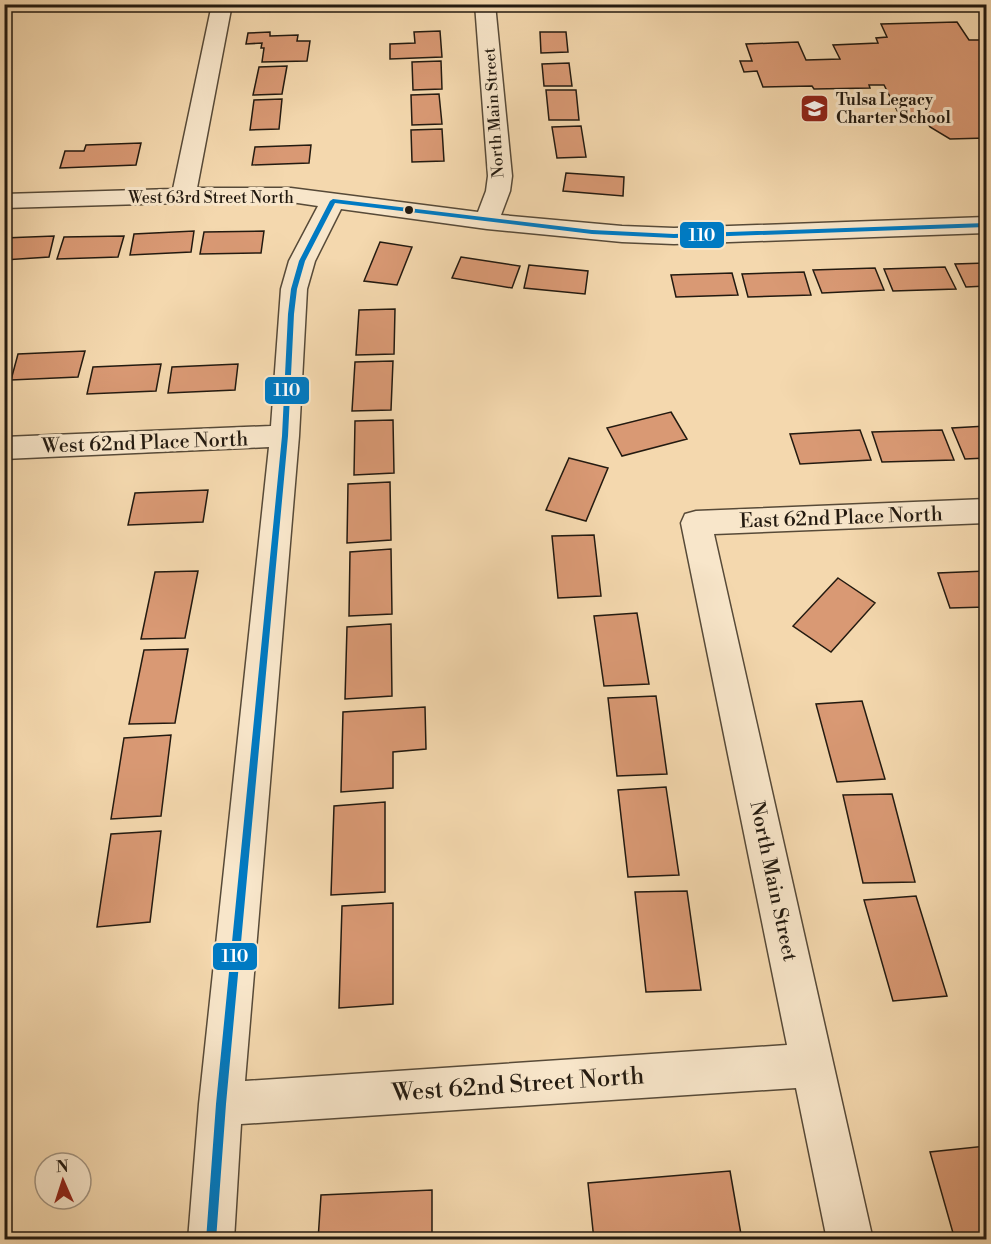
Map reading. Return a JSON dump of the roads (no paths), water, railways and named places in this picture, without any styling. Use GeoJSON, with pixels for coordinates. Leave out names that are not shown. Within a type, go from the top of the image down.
{"type":"FeatureCollection","features":[{"type":"Feature","properties":{"kind":"street"},"geometry":{"type":"LineString","coordinates":[[184,195],[222,4]]}},
{"type":"Feature","properties":{"kind":"street","name":"North Main Street"},"geometry":{"type":"LineString","coordinates":[[485,4],[500,176],[498,191],[487,221]]}},
{"type":"Feature","properties":{"kind":"street","name":"West 63rd Street North"},"geometry":{"type":"LineString","coordinates":[[4,201],[184,195],[291,195],[487,221],[592,232],[674,236],[987,225]]}},
{"type":"Feature","properties":{"kind":"street"},"geometry":{"type":"LineString","coordinates":[[211,1239],[221,1104],[285,436],[294,289],[302,261],[333,201]]}},
{"type":"Feature","properties":{"kind":"street","name":"West 62nd Place North"},"geometry":{"type":"LineString","coordinates":[[4,448],[285,436]]}},
{"type":"Feature","properties":{"kind":"street","name":"East 62nd Place North"},"geometry":{"type":"LineString","coordinates":[[696,523],[987,511]]}},
{"type":"Feature","properties":{"kind":"street","name":"North Main Street"},"geometry":{"type":"LineString","coordinates":[[696,523],[850,1239]]}},
{"type":"Feature","properties":{"kind":"street","name":"West 62nd Street North"},"geometry":{"type":"LineString","coordinates":[[221,1104],[814,1065]]}},
{"type":"Feature","properties":{"kind":"place","name":"Tulsa Legacy Charter School"},"geometry":{"type":"Point","coordinates":[815,108]}}]}
